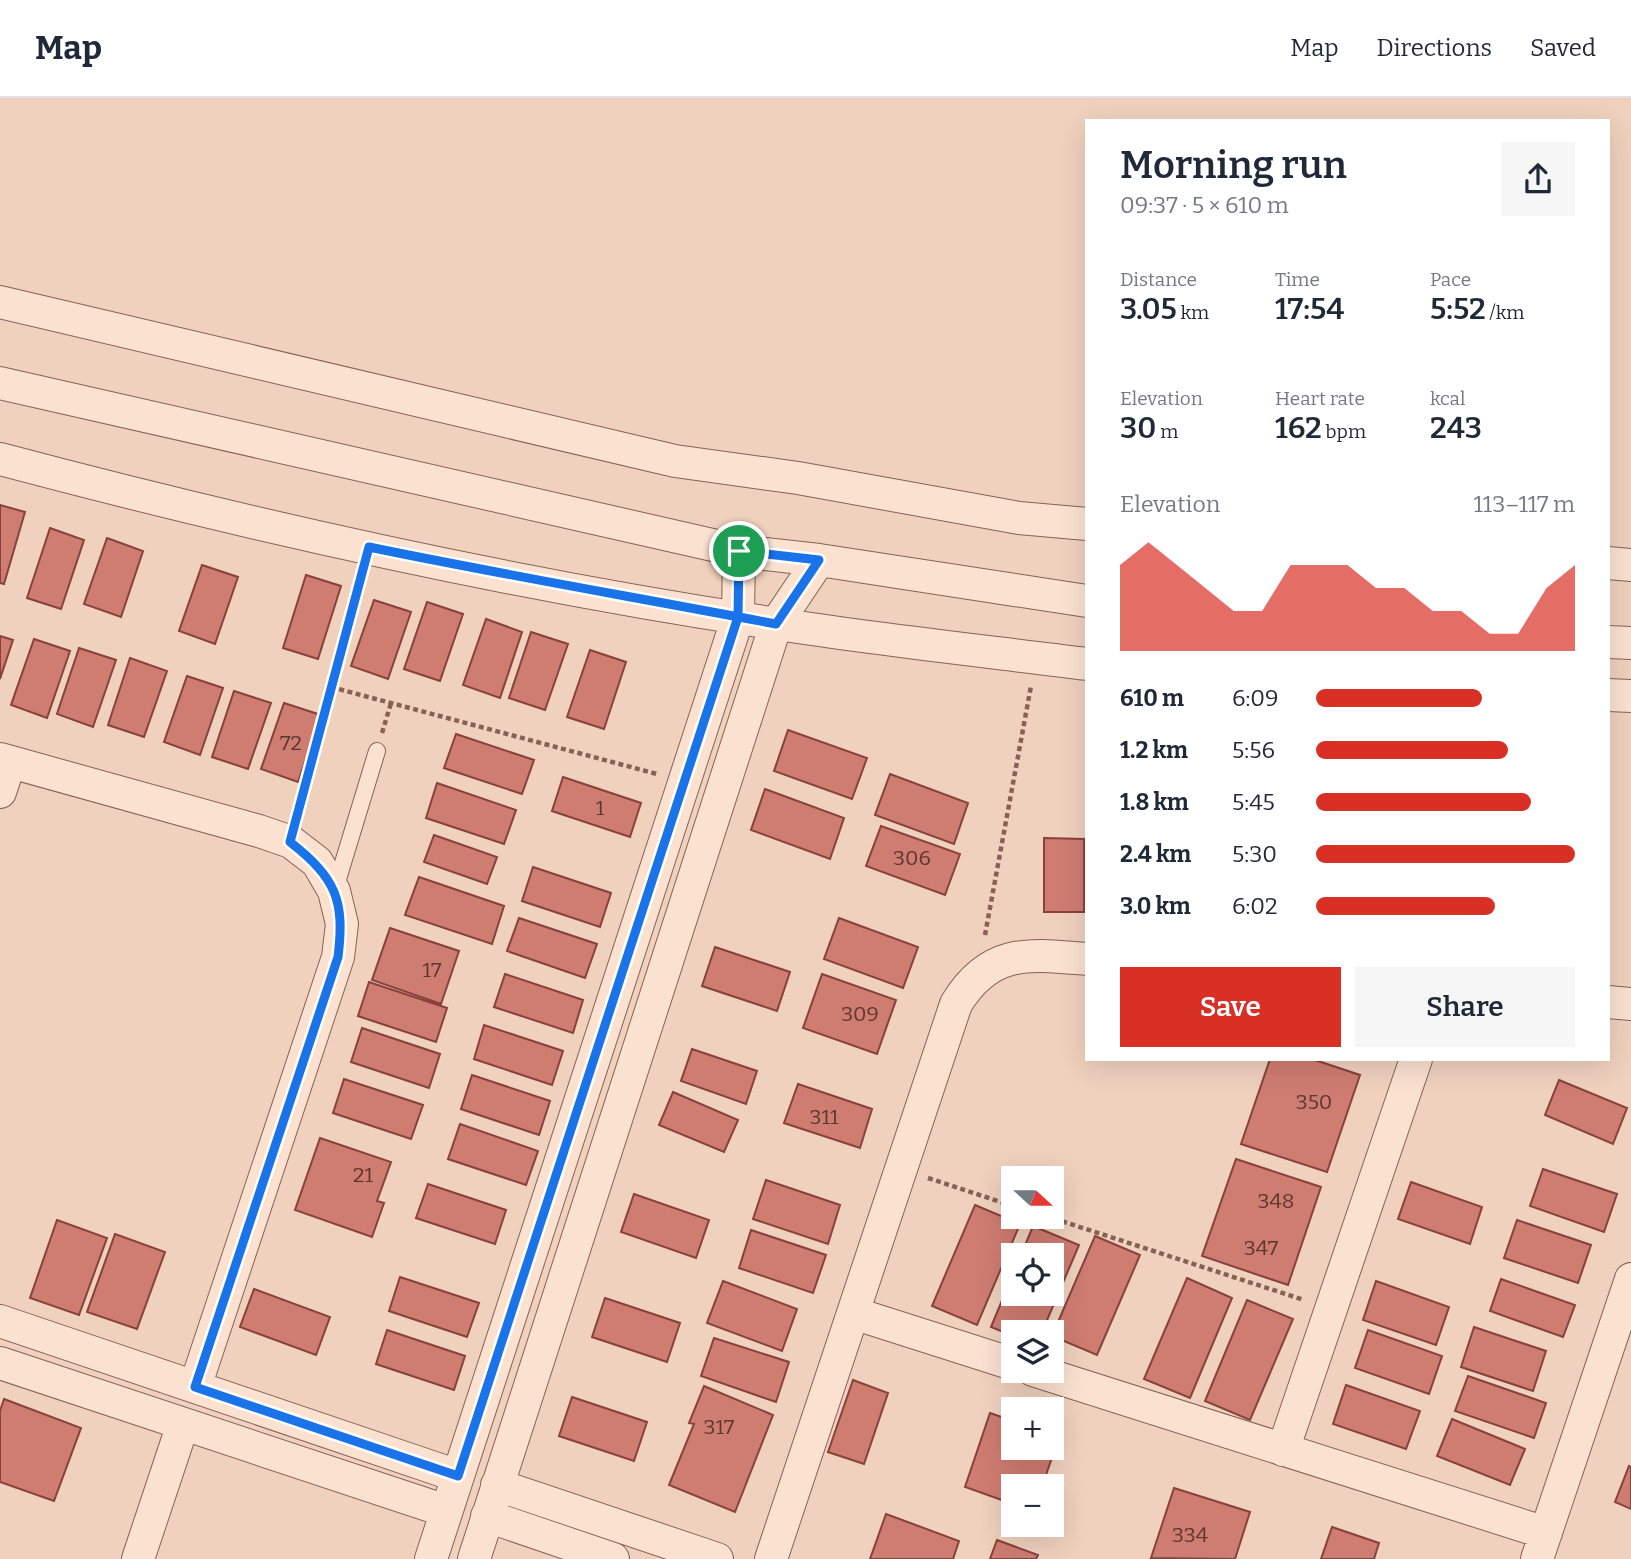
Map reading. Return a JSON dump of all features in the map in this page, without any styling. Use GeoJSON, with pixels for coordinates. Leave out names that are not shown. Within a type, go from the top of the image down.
{"type":"FeatureCollection","features":[{"type":"Feature","properties":{"kind":"street"},"geometry":{"type":"LineString","coordinates":[[0,302],[675,461],[798,478],[1018,518],[1085,524]]}},
{"type":"Feature","properties":{"kind":"street"},"geometry":{"type":"LineString","coordinates":[[0,383],[739,551],[819,560],[1085,601]]}},
{"type":"Feature","properties":{"kind":"street"},"geometry":{"type":"LineString","coordinates":[[0,459],[212,512],[566,587],[776,624],[1085,664]]}},
{"type":"Feature","properties":{"kind":"street"},"geometry":{"type":"LineString","coordinates":[[431,1559],[738,617],[739,551]]}},
{"type":"Feature","properties":{"kind":"street"},"geometry":{"type":"LineString","coordinates":[[474,1559],[776,624],[819,560]]}},
{"type":"Feature","properties":{"kind":"street"},"geometry":{"type":"LineString","coordinates":[[1610,563],[1631,565]]}},
{"type":"Feature","properties":{"kind":"street"},"geometry":{"type":"LineString","coordinates":[[1610,642],[1631,643]]}},
{"type":"Feature","properties":{"kind":"street"},"geometry":{"type":"LineString","coordinates":[[1610,695],[1631,696]]}},
{"type":"Feature","properties":{"kind":"street"},"geometry":{"type":"LineString","coordinates":[[0,792],[5,760],[259,831],[290,842],[317,862],[334,891],[342,924],[338,957],[195,1387]]}},
{"type":"Feature","properties":{"kind":"street"},"geometry":{"type":"LineString","coordinates":[[771,1559],[956,1004],[977,975],[1009,958],[1027,954],[1085,958]]}},
{"type":"Feature","properties":{"kind":"street"},"geometry":{"type":"LineString","coordinates":[[1610,1002],[1631,1004]]}},
{"type":"Feature","properties":{"kind":"street"},"geometry":{"type":"LineString","coordinates":[[1283,1450],[1415,1061]]}},
{"type":"Feature","properties":{"kind":"street"},"geometry":{"type":"LineString","coordinates":[[1064,1380],[1283,1450],[1542,1546],[1631,1279]]}},
{"type":"Feature","properties":{"kind":"street"},"geometry":{"type":"LineString","coordinates":[[853,1313],[1001,1360]]}},
{"type":"Feature","properties":{"kind":"street"},"geometry":{"type":"LineString","coordinates":[[0,1321],[458,1476]]}},
{"type":"Feature","properties":{"kind":"street"},"geometry":{"type":"LineString","coordinates":[[0,1363],[446,1511]]}},
{"type":"Feature","properties":{"kind":"street"},"geometry":{"type":"LineString","coordinates":[[138,1559],[183,1424]]}},
{"type":"Feature","properties":{"kind":"street"},"geometry":{"type":"LineString","coordinates":[[498,1485],[717,1559]]}},
{"type":"Feature","properties":{"kind":"street"},"geometry":{"type":"LineString","coordinates":[[487,1516],[613,1559]]}},
{"type":"Feature","properties":{"kind":"lane"},"geometry":{"type":"LineString","coordinates":[[334,891],[377,751]]}},
{"type":"Feature","properties":{"kind":"path"},"geometry":{"type":"LineString","coordinates":[[290,842],[369,547]]}},
{"type":"Feature","properties":{"kind":"path"},"geometry":{"type":"LineString","coordinates":[[977,975],[1036,657]]}},
{"type":"Feature","properties":{"kind":"path"},"geometry":{"type":"LineString","coordinates":[[331,687],[685,781]]}},
{"type":"Feature","properties":{"kind":"path"},"geometry":{"type":"LineString","coordinates":[[902,1170],[1001,1202]]}},
{"type":"Feature","properties":{"kind":"path"},"geometry":{"type":"LineString","coordinates":[[1064,1222],[1331,1309]]}},
{"type":"Feature","properties":{"kind":"building"},"geometry":{"type":"Polygon","coordinates":[[[0,505],[25,512],[4,584],[0,583],[0,505]]]}},
{"type":"Feature","properties":{"kind":"building"},"geometry":{"type":"Polygon","coordinates":[[[50,528],[84,540],[61,609],[27,598],[50,528]]]}},
{"type":"Feature","properties":{"kind":"building"},"geometry":{"type":"Polygon","coordinates":[[[107,538],[143,551],[121,617],[84,604],[107,538]]]}},
{"type":"Feature","properties":{"kind":"building"},"geometry":{"type":"Polygon","coordinates":[[[202,565],[238,577],[215,644],[179,631],[202,565]]]}},
{"type":"Feature","properties":{"kind":"building"},"geometry":{"type":"Polygon","coordinates":[[[306,575],[341,586],[318,659],[283,648],[306,575]]]}},
{"type":"Feature","properties":{"kind":"building"},"geometry":{"type":"Polygon","coordinates":[[[374,600],[411,612],[388,679],[351,666],[374,600]]]}},
{"type":"Feature","properties":{"kind":"building"},"geometry":{"type":"Polygon","coordinates":[[[427,602],[463,614],[440,681],[404,669],[427,602]]]}},
{"type":"Feature","properties":{"kind":"building"},"geometry":{"type":"Polygon","coordinates":[[[486,619],[522,632],[500,698],[463,685],[486,619]]]}},
{"type":"Feature","properties":{"kind":"building"},"geometry":{"type":"Polygon","coordinates":[[[531,632],[568,644],[545,710],[509,698],[531,632]]]}},
{"type":"Feature","properties":{"kind":"building"},"geometry":{"type":"Polygon","coordinates":[[[0,636],[13,640],[0,679],[0,636]]]}},
{"type":"Feature","properties":{"kind":"building"},"geometry":{"type":"Polygon","coordinates":[[[34,639],[70,651],[47,718],[11,705],[34,639]]]}},
{"type":"Feature","properties":{"kind":"building"},"geometry":{"type":"Polygon","coordinates":[[[79,648],[116,660],[93,727],[57,714],[79,648]]]}},
{"type":"Feature","properties":{"kind":"building"},"geometry":{"type":"Polygon","coordinates":[[[590,650],[626,662],[604,729],[567,717],[590,650]]]}},
{"type":"Feature","properties":{"kind":"building"},"geometry":{"type":"Polygon","coordinates":[[[130,658],[167,671],[144,737],[108,725],[130,658]]]}},
{"type":"Feature","properties":{"kind":"building"},"geometry":{"type":"Polygon","coordinates":[[[187,676],[223,688],[200,755],[164,742],[187,676]]]}},
{"type":"Feature","properties":{"kind":"building"},"geometry":{"type":"Polygon","coordinates":[[[234,691],[271,703],[248,769],[212,757],[234,691]]]}},
{"type":"Feature","properties":{"kind":"building"},"geometry":{"type":"Polygon","coordinates":[[[284,703],[321,715],[298,782],[261,769],[284,703]]]}},
{"type":"Feature","properties":{"kind":"building"},"geometry":{"type":"Polygon","coordinates":[[[788,730],[867,758],[852,799],[774,771],[788,730]]]}},
{"type":"Feature","properties":{"kind":"building"},"geometry":{"type":"Polygon","coordinates":[[[456,734],[534,760],[522,794],[444,768],[456,734]]]}},
{"type":"Feature","properties":{"kind":"building"},"geometry":{"type":"Polygon","coordinates":[[[890,774],[968,803],[954,844],[875,815],[890,774]]]}},
{"type":"Feature","properties":{"kind":"building"},"geometry":{"type":"Polygon","coordinates":[[[563,777],[641,803],[630,837],[552,811],[563,777]]]}},
{"type":"Feature","properties":{"kind":"building"},"geometry":{"type":"Polygon","coordinates":[[[437,783],[516,810],[504,844],[426,818],[437,783]]]}},
{"type":"Feature","properties":{"kind":"building"},"geometry":{"type":"Polygon","coordinates":[[[765,789],[844,818],[830,859],[751,830],[765,789]]]}},
{"type":"Feature","properties":{"kind":"building"},"geometry":{"type":"Polygon","coordinates":[[[881,826],[960,854],[945,895],[866,866],[881,826]]]}},
{"type":"Feature","properties":{"kind":"building"},"geometry":{"type":"Polygon","coordinates":[[[434,835],[497,857],[487,884],[424,862],[434,835]]]}},
{"type":"Feature","properties":{"kind":"building"},"geometry":{"type":"Polygon","coordinates":[[[1044,838],[1084,839],[1084,912],[1044,912],[1044,838]]]}},
{"type":"Feature","properties":{"kind":"building"},"geometry":{"type":"Polygon","coordinates":[[[533,867],[611,893],[600,927],[522,901],[533,867]]]}},
{"type":"Feature","properties":{"kind":"building"},"geometry":{"type":"Polygon","coordinates":[[[419,877],[504,906],[492,944],[405,915],[419,877]]]}},
{"type":"Feature","properties":{"kind":"building"},"geometry":{"type":"Polygon","coordinates":[[[519,918],[597,944],[585,978],[507,951],[519,918]]]}},
{"type":"Feature","properties":{"kind":"building"},"geometry":{"type":"Polygon","coordinates":[[[839,918],[918,947],[903,988],[824,959],[839,918]]]}},
{"type":"Feature","properties":{"kind":"building"},"geometry":{"type":"Polygon","coordinates":[[[390,928],[459,951],[441,1004],[372,980],[390,928]]]}},
{"type":"Feature","properties":{"kind":"building"},"geometry":{"type":"Polygon","coordinates":[[[715,947],[790,972],[777,1011],[702,986],[715,947]]]}},
{"type":"Feature","properties":{"kind":"building"},"geometry":{"type":"Polygon","coordinates":[[[505,974],[583,1000],[573,1033],[494,1007],[505,974]]]}},
{"type":"Feature","properties":{"kind":"building"},"geometry":{"type":"Polygon","coordinates":[[[822,974],[896,1000],[877,1054],[803,1028],[822,974]]]}},
{"type":"Feature","properties":{"kind":"building"},"geometry":{"type":"Polygon","coordinates":[[[369,982],[447,1008],[436,1042],[358,1016],[369,982]]]}},
{"type":"Feature","properties":{"kind":"building"},"geometry":{"type":"Polygon","coordinates":[[[484,1025],[563,1051],[552,1085],[474,1059],[484,1025]]]}},
{"type":"Feature","properties":{"kind":"building"},"geometry":{"type":"Polygon","coordinates":[[[362,1028],[440,1054],[429,1088],[351,1062],[362,1028]]]}},
{"type":"Feature","properties":{"kind":"building"},"geometry":{"type":"Polygon","coordinates":[[[692,1049],[757,1071],[746,1104],[681,1081],[692,1049]]]}},
{"type":"Feature","properties":{"kind":"building"},"geometry":{"type":"Polygon","coordinates":[[[1269,1061],[1318,1061],[1360,1075],[1327,1172],[1241,1144],[1269,1061]]]}},
{"type":"Feature","properties":{"kind":"building"},"geometry":{"type":"Polygon","coordinates":[[[472,1075],[550,1101],[539,1135],[461,1109],[472,1075]]]}},
{"type":"Feature","properties":{"kind":"building"},"geometry":{"type":"Polygon","coordinates":[[[344,1079],[423,1105],[411,1139],[333,1113],[344,1079]]]}},
{"type":"Feature","properties":{"kind":"building"},"geometry":{"type":"Polygon","coordinates":[[[1559,1080],[1627,1108],[1613,1144],[1545,1115],[1559,1080]]]}},
{"type":"Feature","properties":{"kind":"building"},"geometry":{"type":"Polygon","coordinates":[[[798,1084],[872,1109],[860,1148],[784,1123],[798,1084]]]}},
{"type":"Feature","properties":{"kind":"building"},"geometry":{"type":"Polygon","coordinates":[[[673,1092],[738,1120],[724,1152],[659,1125],[673,1092]]]}},
{"type":"Feature","properties":{"kind":"building"},"geometry":{"type":"Polygon","coordinates":[[[460,1124],[538,1151],[526,1185],[448,1159],[460,1124]]]}},
{"type":"Feature","properties":{"kind":"building"},"geometry":{"type":"Polygon","coordinates":[[[320,1138],[391,1162],[377,1201],[384,1203],[372,1237],[295,1210],[320,1138]]]}},
{"type":"Feature","properties":{"kind":"building"},"geometry":{"type":"Polygon","coordinates":[[[1236,1159],[1321,1187],[1288,1285],[1202,1256],[1236,1159]]]}},
{"type":"Feature","properties":{"kind":"building"},"geometry":{"type":"Polygon","coordinates":[[[1543,1169],[1617,1194],[1604,1232],[1530,1206],[1543,1169]]]}},
{"type":"Feature","properties":{"kind":"building"},"geometry":{"type":"Polygon","coordinates":[[[766,1180],[840,1205],[828,1244],[753,1219],[766,1180]]]}},
{"type":"Feature","properties":{"kind":"building"},"geometry":{"type":"Polygon","coordinates":[[[1411,1182],[1482,1207],[1470,1244],[1398,1219],[1411,1182]]]}},
{"type":"Feature","properties":{"kind":"building"},"geometry":{"type":"Polygon","coordinates":[[[428,1184],[506,1210],[495,1244],[416,1218],[428,1184]]]}},
{"type":"Feature","properties":{"kind":"building"},"geometry":{"type":"Polygon","coordinates":[[[634,1194],[709,1220],[696,1258],[621,1232],[634,1194]]]}},
{"type":"Feature","properties":{"kind":"building"},"geometry":{"type":"Polygon","coordinates":[[[975,1205],[1001,1216],[1001,1229],[1018,1229],[1012,1243],[1001,1243],[1001,1269],[977,1325],[932,1306],[975,1205]]]}},
{"type":"Feature","properties":{"kind":"building"},"geometry":{"type":"Polygon","coordinates":[[[57,1220],[107,1238],[79,1315],[30,1298],[57,1220]]]}},
{"type":"Feature","properties":{"kind":"building"},"geometry":{"type":"Polygon","coordinates":[[[1517,1220],[1591,1245],[1578,1283],[1504,1258],[1517,1220]]]}},
{"type":"Feature","properties":{"kind":"building"},"geometry":{"type":"Polygon","coordinates":[[[1032,1229],[1040,1229],[1079,1245],[1064,1280],[1064,1243],[1026,1243],[1032,1229]]]}},
{"type":"Feature","properties":{"kind":"building"},"geometry":{"type":"Polygon","coordinates":[[[751,1230],[826,1255],[813,1293],[739,1268],[751,1230]]]}},
{"type":"Feature","properties":{"kind":"building"},"geometry":{"type":"Polygon","coordinates":[[[115,1234],[165,1252],[137,1329],[87,1312],[115,1234]]]}},
{"type":"Feature","properties":{"kind":"building"},"geometry":{"type":"Polygon","coordinates":[[[1095,1236],[1140,1255],[1097,1355],[1064,1341],[1064,1320],[1059,1320],[1095,1236]]]}},
{"type":"Feature","properties":{"kind":"building"},"geometry":{"type":"Polygon","coordinates":[[[400,1277],[479,1303],[467,1337],[389,1311],[400,1277]]]}},
{"type":"Feature","properties":{"kind":"building"},"geometry":{"type":"Polygon","coordinates":[[[1187,1278],[1232,1298],[1190,1398],[1144,1379],[1187,1278]]]}},
{"type":"Feature","properties":{"kind":"building"},"geometry":{"type":"Polygon","coordinates":[[[1501,1279],[1575,1305],[1563,1337],[1490,1311],[1501,1279]]]}},
{"type":"Feature","properties":{"kind":"building"},"geometry":{"type":"Polygon","coordinates":[[[723,1281],[797,1309],[782,1351],[707,1323],[723,1281]]]}},
{"type":"Feature","properties":{"kind":"building"},"geometry":{"type":"Polygon","coordinates":[[[1376,1281],[1449,1307],[1436,1345],[1363,1320],[1376,1281]]]}},
{"type":"Feature","properties":{"kind":"building"},"geometry":{"type":"Polygon","coordinates":[[[254,1289],[330,1317],[316,1355],[240,1327],[254,1289]]]}},
{"type":"Feature","properties":{"kind":"building"},"geometry":{"type":"Polygon","coordinates":[[[605,1298],[680,1323],[667,1362],[592,1337],[605,1298]]]}},
{"type":"Feature","properties":{"kind":"building"},"geometry":{"type":"Polygon","coordinates":[[[1247,1300],[1293,1319],[1250,1420],[1205,1401],[1247,1300]]]}},
{"type":"Feature","properties":{"kind":"building"},"geometry":{"type":"Polygon","coordinates":[[[1001,1303],[1001,1306],[1053,1306],[1047,1320],[1001,1320],[1001,1331],[991,1327],[1001,1303]]]}},
{"type":"Feature","properties":{"kind":"building"},"geometry":{"type":"Polygon","coordinates":[[[1474,1327],[1546,1351],[1533,1391],[1461,1367],[1474,1327]]]}},
{"type":"Feature","properties":{"kind":"building"},"geometry":{"type":"Polygon","coordinates":[[[387,1330],[465,1356],[454,1390],[376,1364],[387,1330]]]}},
{"type":"Feature","properties":{"kind":"building"},"geometry":{"type":"Polygon","coordinates":[[[1368,1330],[1442,1356],[1429,1394],[1355,1368],[1368,1330]]]}},
{"type":"Feature","properties":{"kind":"building"},"geometry":{"type":"Polygon","coordinates":[[[714,1338],[789,1362],[776,1402],[701,1376],[714,1338]]]}},
{"type":"Feature","properties":{"kind":"building"},"geometry":{"type":"Polygon","coordinates":[[[1468,1376],[1546,1403],[1534,1438],[1455,1411],[1468,1376]]]}},
{"type":"Feature","properties":{"kind":"building"},"geometry":{"type":"Polygon","coordinates":[[[853,1380],[888,1393],[864,1464],[828,1452],[853,1380]]]}},
{"type":"Feature","properties":{"kind":"building"},"geometry":{"type":"Polygon","coordinates":[[[1346,1385],[1420,1411],[1406,1449],[1333,1424],[1346,1385]]]}},
{"type":"Feature","properties":{"kind":"building"},"geometry":{"type":"Polygon","coordinates":[[[704,1386],[773,1415],[735,1512],[669,1485],[694,1424],[689,1423],[704,1386]]]}},
{"type":"Feature","properties":{"kind":"building"},"geometry":{"type":"Polygon","coordinates":[[[572,1397],[647,1422],[634,1461],[559,1436],[572,1397]]]}},
{"type":"Feature","properties":{"kind":"building"},"geometry":{"type":"Polygon","coordinates":[[[4,1399],[81,1428],[54,1501],[0,1482],[0,1411],[4,1399]]]}},
{"type":"Feature","properties":{"kind":"building"},"geometry":{"type":"Polygon","coordinates":[[[990,1413],[1001,1417],[1001,1460],[1051,1460],[1046,1474],[1001,1474],[1001,1500],[965,1487],[990,1413]]]}},
{"type":"Feature","properties":{"kind":"building"},"geometry":{"type":"Polygon","coordinates":[[[1452,1419],[1525,1449],[1510,1485],[1437,1456],[1452,1419]]]}},
{"type":"Feature","properties":{"kind":"building"},"geometry":{"type":"Polygon","coordinates":[[[1629,1466],[1631,1467],[1631,1509],[1615,1502],[1629,1466]]]}},
{"type":"Feature","properties":{"kind":"building"},"geometry":{"type":"Polygon","coordinates":[[[1174,1488],[1250,1512],[1235,1559],[1151,1558],[1174,1488]]]}},
{"type":"Feature","properties":{"kind":"building"},"geometry":{"type":"Polygon","coordinates":[[[886,1514],[959,1541],[953,1559],[870,1559],[886,1514]]]}},
{"type":"Feature","properties":{"kind":"building"},"geometry":{"type":"Polygon","coordinates":[[[1332,1527],[1379,1543],[1374,1559],[1321,1559],[1332,1527]]]}},
{"type":"Feature","properties":{"kind":"building"},"geometry":{"type":"Polygon","coordinates":[[[997,1540],[1038,1555],[1036,1559],[990,1559],[997,1540]]]}},
{"type":"Feature","properties":{"kind":"route"},"geometry":{"type":"LineString","coordinates":[[739,551],[738,617],[458,1476],[195,1387],[338,957],[342,924],[334,891],[317,862],[290,842],[369,547],[606,594],[738,617],[776,624],[819,560],[739,551]]}}]}
